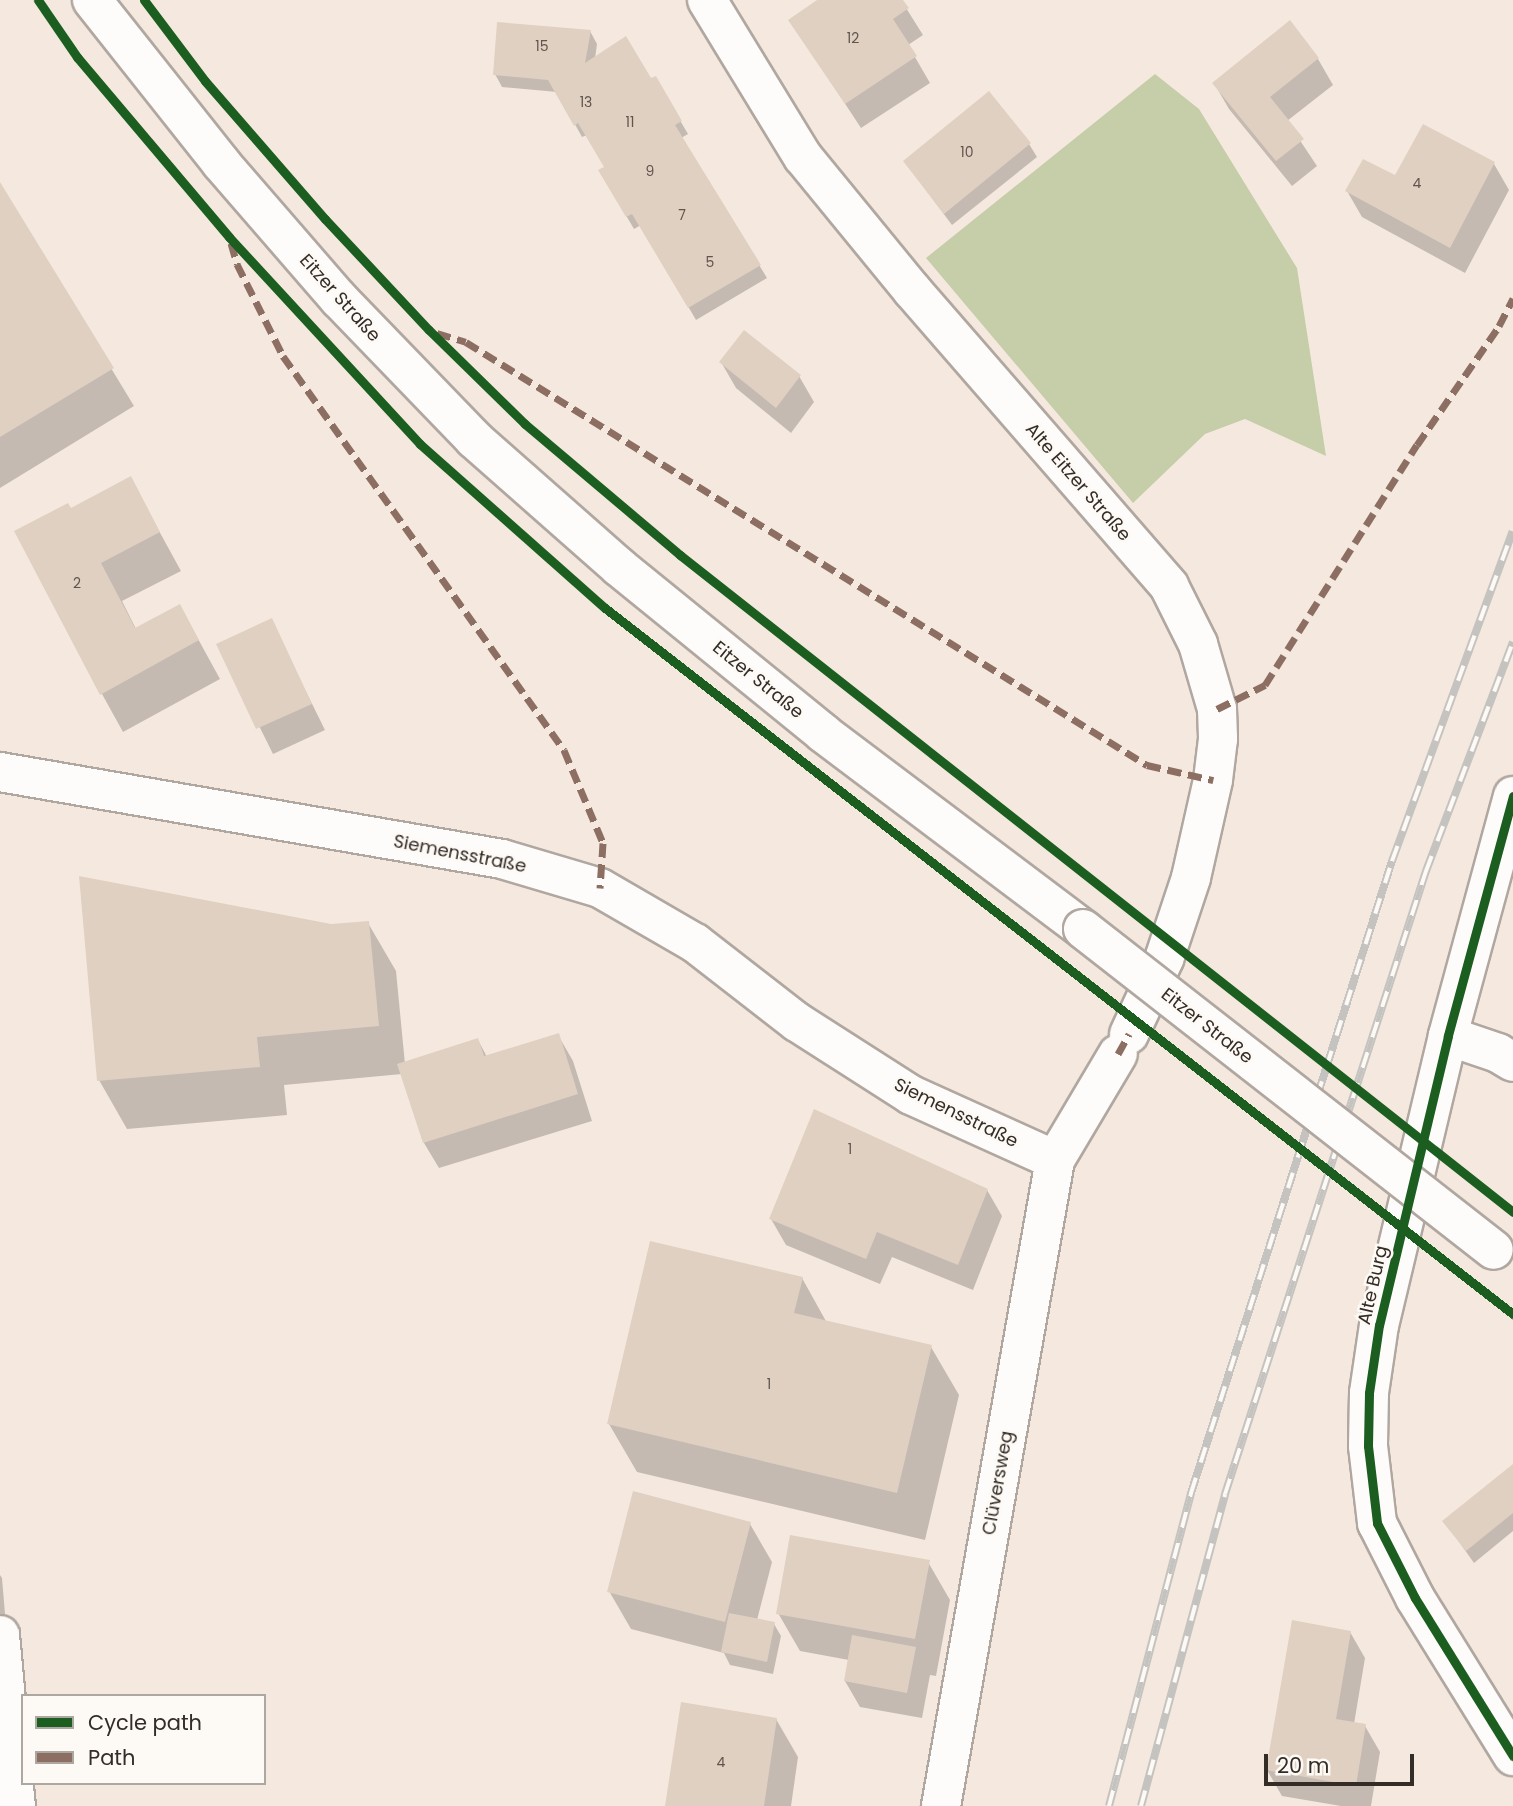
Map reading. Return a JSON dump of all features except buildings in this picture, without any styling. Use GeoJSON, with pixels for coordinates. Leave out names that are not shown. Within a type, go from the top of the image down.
{"type":"FeatureCollection","features":[{"type":"Feature","properties":{"kind":"street","name":"Eitzer Straße"},"geometry":{"type":"LineString","coordinates":[[92,0],[221,163],[339,299],[474,439],[619,567],[823,733],[1083,929],[1504,1258]]}},
{"type":"Feature","properties":{"kind":"street","name":"Alte Eitzer Straße"},"geometry":{"type":"LineString","coordinates":[[707,0],[803,157],[912,290],[1169,586],[1198,644],[1217,709],[1219,738],[1213,780],[1191,878],[1164,959],[1124,1044],[1055,1160]]}},
{"type":"Feature","properties":{"kind":"street","name":"Siemensstraße"},"geometry":{"type":"LineString","coordinates":[[0,772],[502,859],[600,888],[695,943],[797,1022],[911,1095],[1055,1160]]}},
{"type":"Feature","properties":{"kind":"street","name":"Alte Burg"},"geometry":{"type":"LineString","coordinates":[[1513,796],[1448,1036],[1379,1325],[1369,1393],[1368,1446],[1377,1522],[1415,1598],[1513,1756]]}},
{"type":"Feature","properties":{"kind":"street"},"geometry":{"type":"LineString","coordinates":[[1448,1036],[1498,1053],[1513,1062]]}},
{"type":"Feature","properties":{"kind":"street","name":"Clüversweg"},"geometry":{"type":"LineString","coordinates":[[941,1806],[1055,1160]]}},
{"type":"Feature","properties":{"kind":"street"},"geometry":{"type":"LineString","coordinates":[[0,1635],[16,1806]]}},
{"type":"Feature","properties":{"kind":"green space"},"geometry":{"type":"Polygon","coordinates":[[[1155,74],[1199,109],[1297,268],[1326,456],[1245,419],[1205,434],[1133,503],[926,258],[1155,74]]]}},
{"type":"Feature","properties":{"kind":"railway"},"geometry":{"type":"LineString","coordinates":[[1109,1806],[1191,1493],[1392,861],[1513,531]]}},
{"type":"Feature","properties":{"kind":"railway"},"geometry":{"type":"LineString","coordinates":[[1141,1806],[1225,1494],[1426,871],[1513,642]]}},
{"type":"Feature","properties":{"kind":"marked path"},"geometry":{"type":"LineString","coordinates":[[231,243],[237,264],[283,356],[564,750],[603,843],[600,888]]}},
{"type":"Feature","properties":{"kind":"marked path"},"geometry":{"type":"LineString","coordinates":[[1217,709],[1265,685],[1417,445],[1499,326],[1513,298]]}},
{"type":"Feature","properties":{"kind":"marked path"},"geometry":{"type":"LineString","coordinates":[[437,333],[466,342],[1147,765],[1213,780]]}},
{"type":"Feature","properties":{"kind":"marked path"},"geometry":{"type":"LineString","coordinates":[[1118,1054],[1129,1034]]}},
{"type":"Feature","properties":{"kind":"cycle path"},"geometry":{"type":"LineString","coordinates":[[38,0],[77,57],[229,237],[420,444],[605,608],[1513,1314]]}},
{"type":"Feature","properties":{"kind":"cycle path"},"geometry":{"type":"LineString","coordinates":[[144,0],[205,81],[325,219],[429,330],[525,424],[680,555],[1513,1212]]}},
{"type":"Feature","properties":{"kind":"cycle path"},"geometry":{"type":"LineString","coordinates":[[1513,796],[1448,1036],[1379,1325],[1369,1393],[1368,1446],[1377,1523],[1415,1598],[1513,1756]]}}]}
